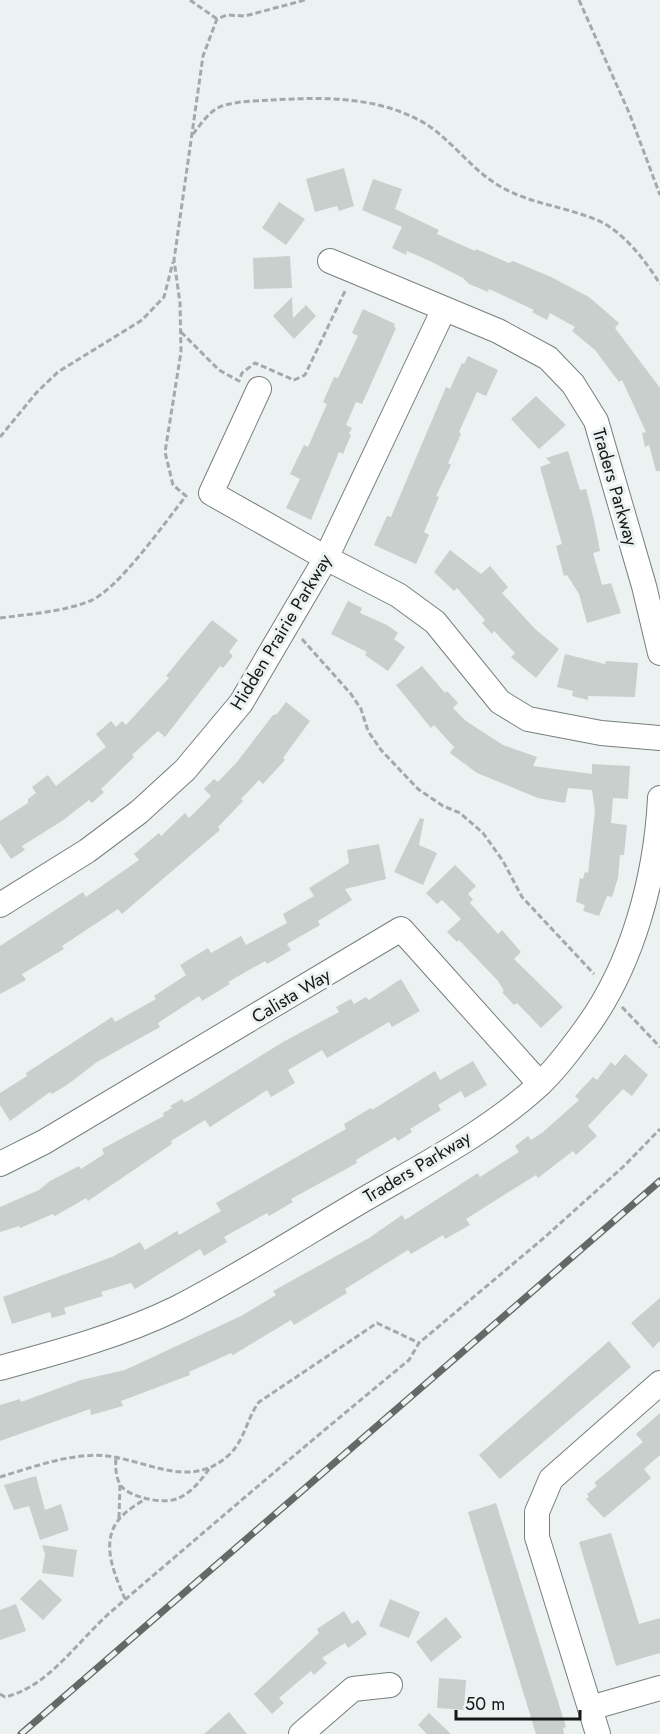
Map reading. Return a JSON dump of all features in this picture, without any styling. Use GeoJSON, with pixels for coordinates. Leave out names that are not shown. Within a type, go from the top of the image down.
{"type":"FeatureCollection","features":[{"type":"Feature","properties":{"kind":"street","name":"Traders Parkway"},"geometry":{"type":"LineString","coordinates":[[330,261],[498,331],[548,358],[579,393],[596,421],[644,586],[660,653]]}},
{"type":"Feature","properties":{"kind":"street","name":"Hidden Prairie Parkway"},"geometry":{"type":"LineString","coordinates":[[0,905],[87,852],[139,812],[185,770],[242,703],[326,558],[444,309]]}},
{"type":"Feature","properties":{"kind":"street"},"geometry":{"type":"LineString","coordinates":[[259,389],[211,493],[326,558],[398,595],[435,622],[500,702],[528,719],[601,733],[660,738]]}},
{"type":"Feature","properties":{"kind":"street","name":"Traders Parkway"},"geometry":{"type":"LineString","coordinates":[[0,1368],[116,1333],[176,1308],[448,1150],[510,1109],[540,1084],[585,1030],[620,972],[643,898],[658,831],[660,798]]}},
{"type":"Feature","properties":{"kind":"street","name":"Calista Way"},"geometry":{"type":"LineString","coordinates":[[0,1164],[44,1142],[400,929],[540,1084]]}},
{"type":"Feature","properties":{"kind":"street"},"geometry":{"type":"LineString","coordinates":[[598,1734],[537,1537],[537,1512],[551,1479],[660,1383]]}},
{"type":"Feature","properties":{"kind":"street"},"geometry":{"type":"LineString","coordinates":[[301,1734],[353,1689],[390,1685]]}},
{"type":"Feature","properties":{"kind":"street"},"geometry":{"type":"LineString","coordinates":[[590,1708],[660,1688]]}},
{"type":"Feature","properties":{"kind":"path"},"geometry":{"type":"LineString","coordinates":[[190,0],[217,20]]}},
{"type":"Feature","properties":{"kind":"path"},"geometry":{"type":"LineString","coordinates":[[0,437],[37,392],[58,372],[141,320],[164,297],[174,260],[203,56],[217,20],[226,15],[245,16],[305,0]]}},
{"type":"Feature","properties":{"kind":"path"},"geometry":{"type":"LineString","coordinates":[[579,0],[630,114],[660,195]]}},
{"type":"Feature","properties":{"kind":"path"},"geometry":{"type":"LineString","coordinates":[[192,135],[220,106],[252,101],[323,97],[402,111],[428,126],[499,186],[522,198],[598,220],[613,229],[633,249],[660,284]]}},
{"type":"Feature","properties":{"kind":"path"},"geometry":{"type":"LineString","coordinates":[[0,618],[61,610],[93,600],[122,575],[186,496],[173,484],[165,452],[181,352],[180,303],[174,260]]}},
{"type":"Feature","properties":{"kind":"path"},"geometry":{"type":"LineString","coordinates":[[181,331],[219,370],[238,381],[242,373],[255,363],[294,380],[305,375],[355,272]]}},
{"type":"Feature","properties":{"kind":"path"},"geometry":{"type":"LineString","coordinates":[[288,623],[351,694],[361,709],[368,730],[381,750],[418,789],[443,806],[460,813],[483,833],[522,897],[583,960],[608,992],[660,1047]]}},
{"type":"Feature","properties":{"kind":"path"},"geometry":{"type":"LineString","coordinates":[[0,1694],[5,1697],[21,1693],[39,1681],[89,1630],[409,1360],[419,1343],[545,1237],[624,1166],[660,1129]]}},
{"type":"Feature","properties":{"kind":"path"},"geometry":{"type":"LineString","coordinates":[[0,1477],[48,1463],[86,1457],[116,1459],[170,1473],[194,1473],[210,1467],[231,1453],[245,1433],[252,1412],[259,1402],[377,1323],[419,1343]]}},
{"type":"Feature","properties":{"kind":"path"},"geometry":{"type":"LineString","coordinates":[[116,1459],[120,1484],[119,1519],[109,1555],[112,1570],[125,1599]]}},
{"type":"Feature","properties":{"kind":"path"},"geometry":{"type":"LineString","coordinates":[[120,1484],[127,1492],[146,1498],[160,1501],[178,1499],[197,1485],[210,1467]]}},
{"type":"Feature","properties":{"kind":"path"},"geometry":{"type":"LineString","coordinates":[[119,1519],[146,1498]]}},
{"type":"Feature","properties":{"kind":"building"},"geometry":{"type":"Polygon","coordinates":[[[344,168],[354,206],[339,211],[337,206],[315,212],[306,179],[344,168]]]}},
{"type":"Feature","properties":{"kind":"building"},"geometry":{"type":"Polygon","coordinates":[[[373,179],[402,189],[395,209],[439,230],[437,234],[475,251],[476,249],[509,263],[513,261],[551,277],[589,297],[619,323],[615,328],[660,388],[660,471],[656,471],[649,445],[645,447],[642,433],[646,432],[622,380],[619,382],[595,350],[572,331],[575,327],[550,313],[547,320],[532,312],[534,310],[489,289],[488,292],[469,284],[463,278],[430,261],[407,251],[406,255],[392,248],[402,227],[362,210],[373,179]]]}},
{"type":"Feature","properties":{"kind":"building"},"geometry":{"type":"Polygon","coordinates":[[[279,202],[305,219],[286,245],[262,228],[279,202]]]}},
{"type":"Feature","properties":{"kind":"building"},"geometry":{"type":"Polygon","coordinates":[[[290,256],[292,288],[254,289],[253,258],[290,256]]]}},
{"type":"Feature","properties":{"kind":"building"},"geometry":{"type":"Polygon","coordinates":[[[292,297],[293,318],[306,305],[316,316],[294,339],[273,316],[292,297]]]}},
{"type":"Feature","properties":{"kind":"building"},"geometry":{"type":"Polygon","coordinates":[[[363,309],[395,324],[396,328],[362,404],[356,402],[346,425],[352,428],[349,434],[351,435],[343,454],[339,452],[311,520],[286,508],[300,479],[290,474],[304,445],[308,447],[327,404],[323,402],[334,377],[338,378],[358,336],[352,333],[363,309]]]}},
{"type":"Feature","properties":{"kind":"building"},"geometry":{"type":"Polygon","coordinates":[[[468,356],[498,370],[486,396],[477,392],[459,432],[461,434],[448,463],[451,465],[436,496],[439,497],[424,532],[429,535],[416,564],[374,545],[387,516],[391,517],[446,387],[450,389],[462,363],[464,364],[468,356]]]}},
{"type":"Feature","properties":{"kind":"building"},"geometry":{"type":"Polygon","coordinates":[[[536,396],[566,425],[539,449],[511,419],[536,396]]]}},
{"type":"Feature","properties":{"kind":"building"},"geometry":{"type":"Polygon","coordinates":[[[568,451],[580,490],[586,489],[594,520],[600,551],[593,553],[602,585],[611,583],[621,613],[587,623],[579,594],[567,575],[564,576],[556,546],[562,544],[540,467],[551,463],[546,458],[568,451]]]}},
{"type":"Feature","properties":{"kind":"building"},"geometry":{"type":"Polygon","coordinates":[[[450,550],[481,574],[490,566],[508,587],[502,593],[535,629],[559,649],[536,678],[511,657],[515,653],[494,631],[492,634],[482,623],[485,620],[457,588],[454,591],[434,572],[450,550]]]}},
{"type":"Feature","properties":{"kind":"building"},"geometry":{"type":"Polygon","coordinates":[[[348,601],[362,608],[360,613],[387,625],[398,633],[394,639],[405,647],[388,671],[365,655],[367,652],[331,634],[348,601]]]}},
{"type":"Feature","properties":{"kind":"building"},"geometry":{"type":"Polygon","coordinates":[[[212,620],[238,640],[229,652],[233,656],[223,668],[220,666],[165,737],[158,731],[132,755],[134,757],[101,789],[104,792],[92,803],[89,800],[62,821],[22,846],[25,850],[11,859],[0,843],[0,821],[28,803],[28,799],[36,793],[32,787],[48,775],[56,786],[106,747],[96,734],[111,721],[116,727],[122,721],[126,725],[169,678],[166,676],[212,620]]]}},
{"type":"Feature","properties":{"kind":"building"},"geometry":{"type":"Polygon","coordinates":[[[565,654],[605,664],[606,661],[638,663],[635,697],[588,696],[588,700],[572,696],[573,691],[557,687],[565,654]]]}},
{"type":"Feature","properties":{"kind":"building"},"geometry":{"type":"Polygon","coordinates":[[[422,666],[445,693],[447,691],[458,703],[453,708],[466,721],[503,745],[537,757],[533,766],[592,774],[592,764],[630,766],[628,799],[613,798],[611,823],[627,825],[624,855],[620,855],[618,878],[612,897],[607,896],[599,916],[583,911],[585,905],[576,902],[580,878],[583,879],[585,872],[588,873],[595,811],[592,790],[568,788],[565,803],[538,798],[477,773],[450,753],[454,747],[434,725],[431,728],[396,685],[422,666]]]}},
{"type":"Feature","properties":{"kind":"building"},"geometry":{"type":"Polygon","coordinates":[[[286,702],[310,721],[283,758],[285,760],[263,784],[259,780],[241,799],[243,801],[218,827],[220,830],[122,914],[118,909],[62,946],[64,949],[22,974],[26,980],[0,994],[0,946],[83,892],[86,897],[139,860],[134,854],[159,833],[161,836],[185,813],[189,818],[211,796],[204,789],[214,779],[218,782],[237,762],[273,715],[277,714],[286,702]]]}},
{"type":"Feature","properties":{"kind":"building"},"geometry":{"type":"Polygon","coordinates":[[[420,818],[424,819],[419,845],[437,853],[423,885],[394,872],[420,818]]]}},
{"type":"Feature","properties":{"kind":"building"},"geometry":{"type":"Polygon","coordinates":[[[379,844],[386,879],[345,889],[352,900],[318,921],[320,925],[287,944],[291,950],[267,964],[265,961],[228,982],[230,984],[202,1001],[199,996],[158,1023],[160,1027],[97,1062],[67,1085],[52,1094],[50,1092],[10,1121],[0,1105],[0,1093],[27,1076],[26,1073],[112,1017],[115,1022],[156,999],[154,996],[186,975],[180,965],[208,948],[211,953],[241,936],[246,945],[287,923],[283,914],[314,896],[309,888],[349,863],[347,850],[379,844]]]}},
{"type":"Feature","properties":{"kind":"building"},"geometry":{"type":"Polygon","coordinates":[[[455,865],[476,886],[468,894],[473,899],[470,903],[498,934],[502,930],[521,952],[514,959],[563,1007],[541,1028],[517,1003],[514,1005],[502,992],[504,991],[498,981],[459,940],[457,942],[447,932],[461,919],[442,900],[437,904],[426,893],[455,865]]]}},
{"type":"Feature","properties":{"kind":"building"},"geometry":{"type":"Polygon","coordinates":[[[401,979],[420,1011],[392,1027],[389,1022],[327,1058],[322,1050],[288,1070],[295,1083],[271,1097],[267,1090],[210,1127],[205,1120],[171,1141],[172,1144],[88,1201],[86,1198],[55,1216],[53,1214],[20,1228],[19,1226],[0,1232],[0,1207],[39,1190],[50,1181],[79,1166],[81,1169],[104,1154],[102,1149],[164,1116],[163,1113],[172,1108],[170,1106],[182,1099],[184,1102],[188,1101],[283,1042],[339,1012],[336,1007],[351,999],[354,1004],[366,997],[369,1000],[401,979]]]}},
{"type":"Feature","properties":{"kind":"building"},"geometry":{"type":"Polygon","coordinates":[[[625,1054],[648,1075],[632,1096],[623,1089],[588,1126],[597,1136],[576,1155],[573,1151],[538,1178],[536,1175],[466,1219],[470,1225],[445,1239],[443,1235],[411,1254],[408,1250],[345,1289],[347,1293],[294,1325],[291,1320],[233,1355],[231,1353],[189,1372],[190,1375],[121,1401],[123,1406],[91,1415],[90,1409],[0,1441],[0,1405],[20,1399],[21,1402],[81,1380],[125,1370],[241,1316],[276,1295],[273,1291],[369,1238],[402,1215],[405,1220],[478,1173],[480,1177],[519,1152],[515,1146],[528,1136],[531,1140],[543,1132],[579,1100],[575,1096],[593,1077],[597,1080],[611,1062],[615,1066],[625,1054]]]}},
{"type":"Feature","properties":{"kind":"building"},"geometry":{"type":"Polygon","coordinates":[[[473,1061],[487,1085],[465,1098],[461,1091],[438,1105],[441,1110],[410,1129],[412,1132],[398,1141],[395,1137],[356,1160],[357,1163],[291,1199],[293,1202],[269,1216],[267,1213],[224,1237],[227,1242],[204,1256],[200,1249],[135,1289],[131,1283],[101,1292],[103,1296],[64,1308],[66,1314],[52,1318],[50,1312],[12,1324],[3,1297],[112,1257],[140,1242],[145,1250],[177,1231],[179,1235],[221,1211],[216,1203],[346,1129],[344,1124],[371,1108],[372,1110],[435,1071],[440,1080],[473,1061]]]}},
{"type":"Feature","properties":{"kind":"building"},"geometry":{"type":"Polygon","coordinates":[[[660,1298],[660,1341],[653,1348],[631,1323],[660,1298]]]}},
{"type":"Feature","properties":{"kind":"building"},"geometry":{"type":"Polygon","coordinates":[[[609,1341],[631,1367],[500,1479],[479,1455],[609,1341]]]}},
{"type":"Feature","properties":{"kind":"building"},"geometry":{"type":"Polygon","coordinates":[[[660,1413],[660,1455],[644,1469],[651,1478],[604,1518],[586,1499],[589,1497],[587,1494],[597,1486],[594,1483],[643,1442],[636,1434],[660,1413]]]}},
{"type":"Feature","properties":{"kind":"building"},"geometry":{"type":"Polygon","coordinates":[[[36,1476],[45,1510],[61,1504],[69,1530],[40,1540],[29,1506],[14,1510],[4,1485],[36,1476]]]}},
{"type":"Feature","properties":{"kind":"building"},"geometry":{"type":"Polygon","coordinates":[[[496,1503],[566,1727],[563,1728],[564,1734],[536,1734],[468,1512],[496,1503]]]}},
{"type":"Feature","properties":{"kind":"building"},"geometry":{"type":"Polygon","coordinates":[[[611,1533],[639,1624],[660,1618],[660,1653],[616,1666],[579,1542],[611,1533]]]}},
{"type":"Feature","properties":{"kind":"building"},"geometry":{"type":"Polygon","coordinates":[[[42,1545],[77,1550],[73,1577],[42,1573],[45,1554],[42,1545]]]}},
{"type":"Feature","properties":{"kind":"building"},"geometry":{"type":"Polygon","coordinates":[[[40,1579],[62,1600],[43,1620],[20,1599],[40,1579]]]}},
{"type":"Feature","properties":{"kind":"building"},"geometry":{"type":"Polygon","coordinates":[[[390,1599],[420,1612],[409,1638],[379,1626],[390,1599]]]}},
{"type":"Feature","properties":{"kind":"building"},"geometry":{"type":"Polygon","coordinates":[[[16,1604],[26,1631],[0,1640],[0,1610],[16,1604]]]}},
{"type":"Feature","properties":{"kind":"building"},"geometry":{"type":"Polygon","coordinates":[[[344,1611],[352,1624],[358,1620],[367,1634],[348,1648],[345,1643],[322,1658],[327,1663],[314,1675],[311,1671],[279,1698],[284,1703],[272,1714],[254,1694],[319,1633],[317,1629],[344,1611]]]}},
{"type":"Feature","properties":{"kind":"building"},"geometry":{"type":"Polygon","coordinates":[[[446,1617],[462,1637],[431,1662],[416,1642],[446,1617]]]}},
{"type":"Feature","properties":{"kind":"building"},"geometry":{"type":"Polygon","coordinates":[[[439,1678],[466,1680],[464,1710],[437,1708],[439,1678]]]}},
{"type":"Feature","properties":{"kind":"building"},"geometry":{"type":"Polygon","coordinates":[[[229,1712],[247,1734],[204,1734],[229,1712]]]}},
{"type":"Feature","properties":{"kind":"building"},"geometry":{"type":"Polygon","coordinates":[[[429,1713],[451,1734],[427,1734],[418,1725],[429,1713]]]}},
{"type":"Feature","properties":{"kind":"railway"},"geometry":{"type":"LineString","coordinates":[[21,1734],[660,1181]]}}]}
